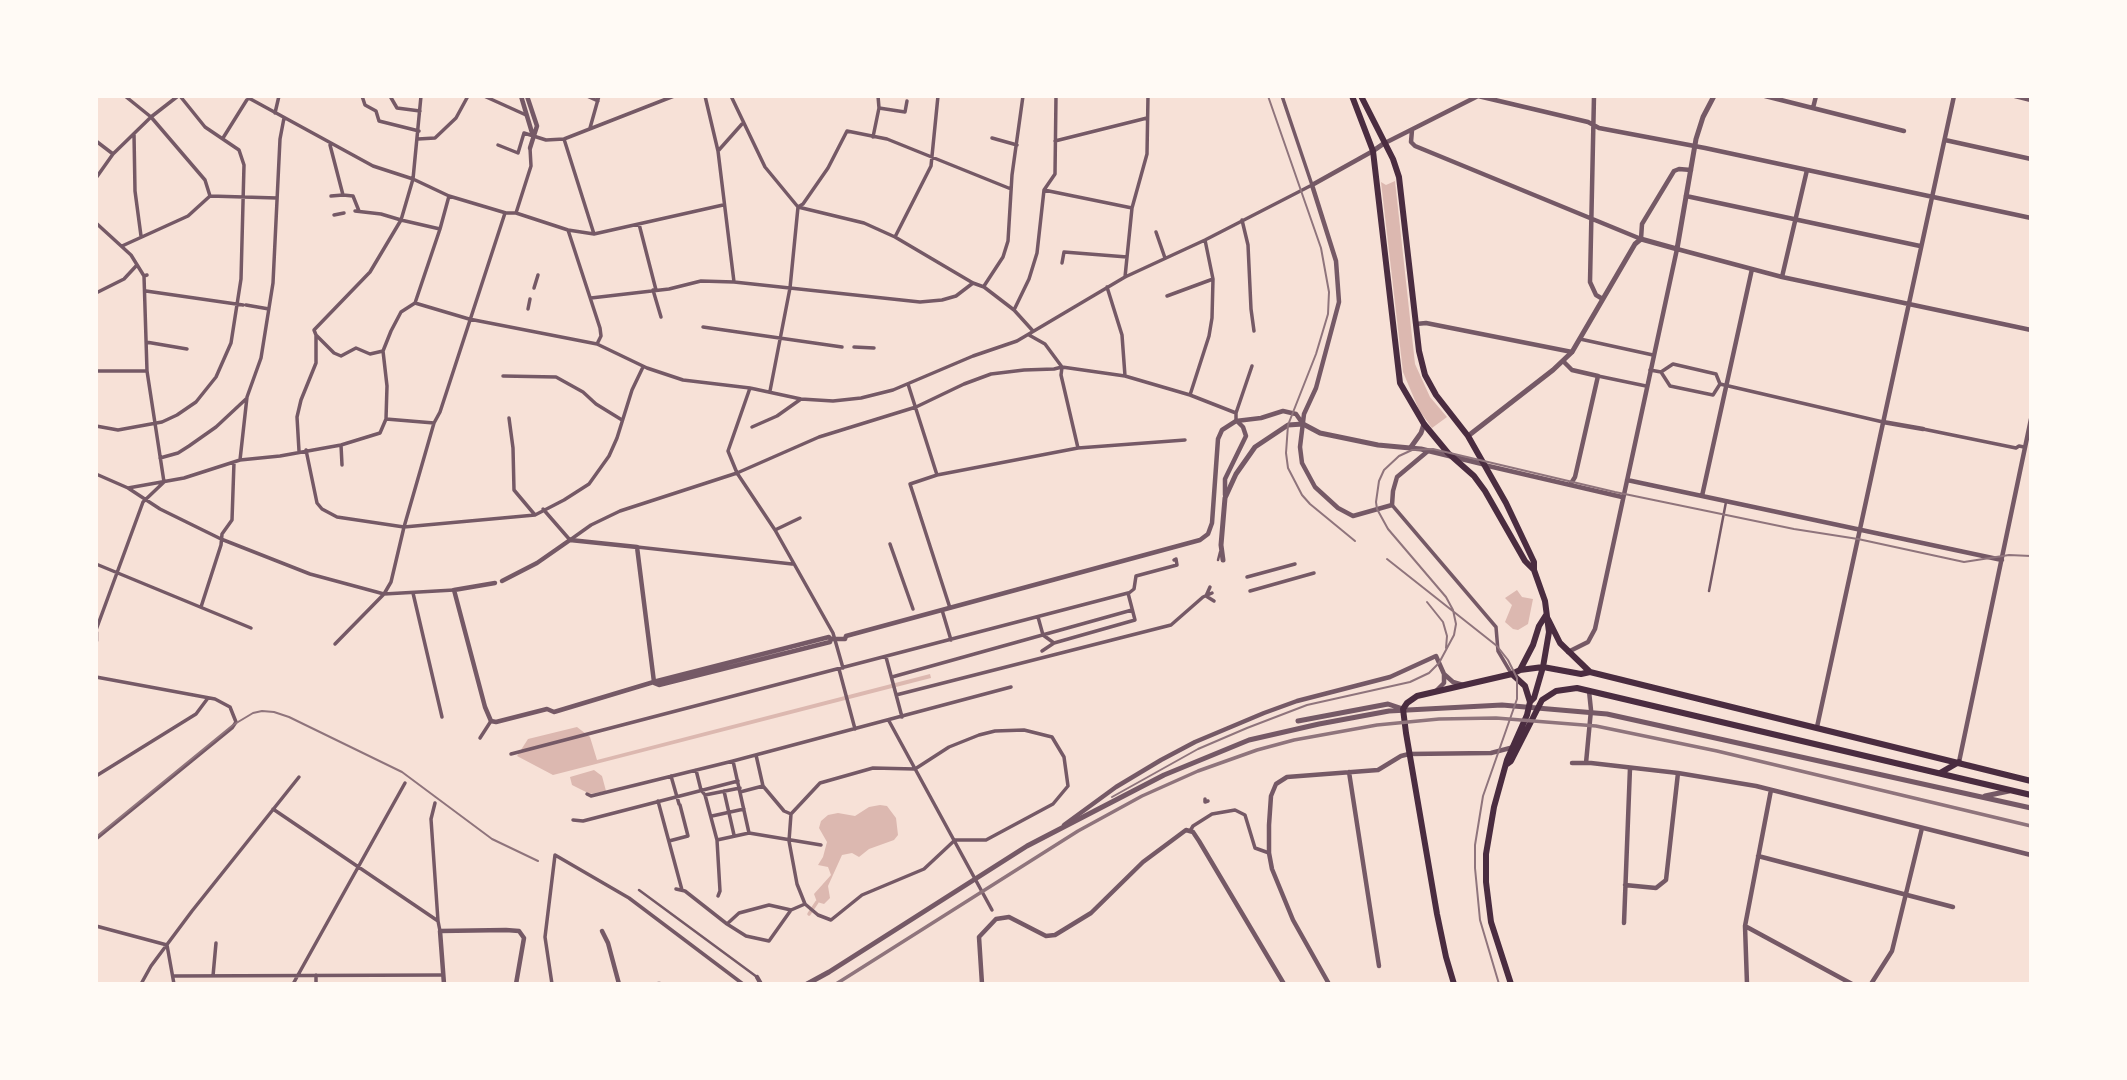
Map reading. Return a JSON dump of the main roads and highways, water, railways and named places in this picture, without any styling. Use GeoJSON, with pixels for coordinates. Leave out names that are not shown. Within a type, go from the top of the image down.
{"type":"FeatureCollection","features":[{"type":"Feature","properties":{"kind":"main road"},"geometry":{"type":"LineString","coordinates":[[1352,96],[1374,151],[1400,383],[1424,424],[1485,491],[1541,586],[1549,632],[1543,667],[1534,698],[1530,702]]}},
{"type":"Feature","properties":{"kind":"main road"},"geometry":{"type":"LineString","coordinates":[[1361,96],[1383,144],[1393,159],[1399,177],[1419,352],[1429,384],[1468,436],[1524,538],[1534,562],[1534,570]]}},
{"type":"Feature","properties":{"kind":"main road"},"geometry":{"type":"LineString","coordinates":[[1546,615],[1560,643],[1590,672]]}},
{"type":"Feature","properties":{"kind":"main road"},"geometry":{"type":"LineString","coordinates":[[1520,670],[1546,615]]}},
{"type":"Feature","properties":{"kind":"main road"},"geometry":{"type":"LineString","coordinates":[[1454,984],[1437,914],[1409,754],[1403,709],[1411,699],[1520,670],[1543,667],[1581,674],[1590,672],[2031,780]]}},
{"type":"Feature","properties":{"kind":"main road"},"geometry":{"type":"LineString","coordinates":[[1511,984],[1491,922],[1485,869],[1490,823],[1507,764],[1511,761],[1530,702],[1525,686],[1512,674]]}},
{"type":"Feature","properties":{"kind":"main road"},"geometry":{"type":"LineString","coordinates":[[1515,746],[1542,700],[1551,693],[1566,689],[1589,690],[2031,795]]}},
{"type":"Feature","properties":{"kind":"main road"},"geometry":{"type":"LineString","coordinates":[[1940,773],[1959,762]]}},
{"type":"Feature","properties":{"kind":"waterway"},"geometry":{"type":"LineString","coordinates":[[809,914],[817,902]]}},
{"type":"Feature","properties":{"kind":"tram line"},"geometry":{"type":"LineString","coordinates":[[1268,96],[1321,248],[1329,292],[1328,314],[1316,354],[1288,425],[1288,468],[1302,495],[1310,504],[1355,541]]}},
{"type":"Feature","properties":{"kind":"tram line"},"geometry":{"type":"LineString","coordinates":[[1112,797],[1198,749],[1247,728],[1307,705],[1410,682],[1429,673],[1439,663],[1454,635],[1456,624],[1453,610],[1446,597],[1388,529],[1376,502],[1379,481],[1384,470],[1399,456],[1412,450],[1433,449],[1615,492],[1964,562],[2009,555],[2031,556]]}},
{"type":"Feature","properties":{"kind":"tram line"},"geometry":{"type":"LineString","coordinates":[[1387,559],[1497,646],[1517,678],[1517,699],[1483,796],[1475,845],[1480,920],[1499,984]]}},
{"type":"Feature","properties":{"kind":"tram line"},"geometry":{"type":"LineString","coordinates":[[1427,602],[1443,622],[1447,636],[1446,648]]}},
{"type":"Feature","properties":{"kind":"tram line"},"geometry":{"type":"LineString","coordinates":[[96,837],[233,725],[253,713],[262,711],[289,717],[402,772],[492,839],[538,861]]}},
{"type":"Feature","properties":{"kind":"railway"},"geometry":{"type":"LineString","coordinates":[[836,984],[1078,831],[1142,796],[1198,771],[1257,750],[1294,740],[1377,725],[1439,719],[1496,718],[1596,726],[1717,751],[2031,826]]}}]}
